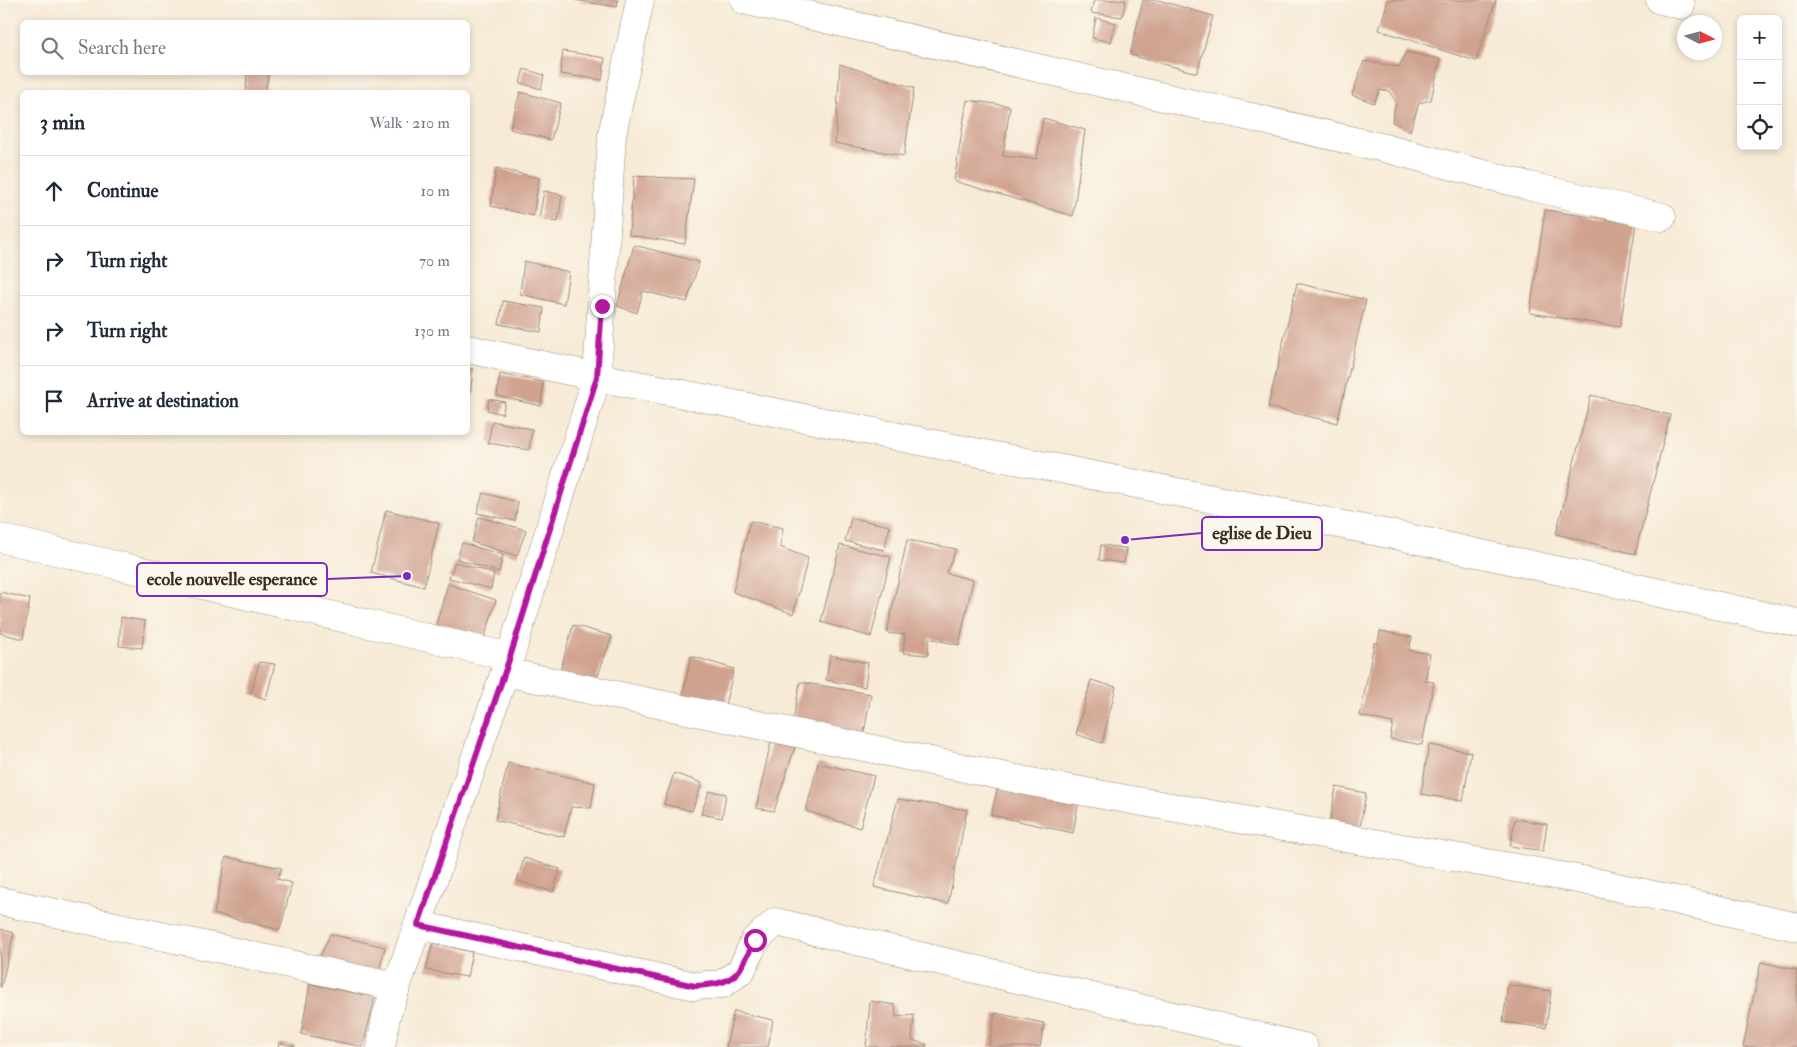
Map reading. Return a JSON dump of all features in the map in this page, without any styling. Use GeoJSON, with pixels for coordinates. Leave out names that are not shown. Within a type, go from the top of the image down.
{"type":"FeatureCollection","features":[{"type":"Feature","properties":{"kind":"street"},"geometry":{"type":"LineString","coordinates":[[382,1047],[386,1018],[507,665],[597,377],[612,135],[640,0]]}},
{"type":"Feature","properties":{"kind":"street"},"geometry":{"type":"LineString","coordinates":[[744,0],[1384,148],[1529,186],[1662,217]]}},
{"type":"Feature","properties":{"kind":"street"},"geometry":{"type":"LineString","coordinates":[[470,349],[597,377],[1404,536],[1797,623]]}},
{"type":"Feature","properties":{"kind":"street"},"geometry":{"type":"LineString","coordinates":[[0,538],[507,665],[1036,783],[1594,882],[1797,927]]}},
{"type":"Feature","properties":{"kind":"street"},"geometry":{"type":"LineString","coordinates":[[0,901],[396,987]]}},
{"type":"Feature","properties":{"kind":"street"},"geometry":{"type":"LineString","coordinates":[[418,925],[695,986],[722,984],[740,971],[755,940],[776,922],[1304,1047]]}},
{"type":"Feature","properties":{"kind":"building"},"geometry":{"type":"Polygon","coordinates":[[[574,0],[618,0],[617,7],[574,0]]]}},
{"type":"Feature","properties":{"kind":"building"},"geometry":{"type":"Polygon","coordinates":[[[1094,0],[1126,0],[1122,17],[1091,13],[1094,0]]]}},
{"type":"Feature","properties":{"kind":"building"},"geometry":{"type":"Polygon","coordinates":[[[1143,0],[1158,0],[1213,16],[1197,73],[1130,55],[1143,0]]]}},
{"type":"Feature","properties":{"kind":"building"},"geometry":{"type":"Polygon","coordinates":[[[1388,0],[1496,0],[1476,61],[1379,30],[1388,0]]]}},
{"type":"Feature","properties":{"kind":"building"},"geometry":{"type":"Polygon","coordinates":[[[1096,18],[1116,23],[1111,42],[1092,38],[1096,18]]]}},
{"type":"Feature","properties":{"kind":"building"},"geometry":{"type":"Polygon","coordinates":[[[563,51],[605,58],[602,80],[560,74],[563,51]]]}},
{"type":"Feature","properties":{"kind":"building"},"geometry":{"type":"Polygon","coordinates":[[[1406,52],[1440,59],[1431,100],[1419,103],[1410,131],[1392,122],[1396,102],[1389,91],[1380,90],[1374,103],[1352,95],[1364,61],[1399,67],[1406,52]]]}},
{"type":"Feature","properties":{"kind":"building"},"geometry":{"type":"Polygon","coordinates":[[[840,64],[914,88],[904,156],[835,143],[840,64]]]}},
{"type":"Feature","properties":{"kind":"building"},"geometry":{"type":"Polygon","coordinates":[[[524,69],[544,75],[541,89],[520,83],[524,69]]]}},
{"type":"Feature","properties":{"kind":"building"},"geometry":{"type":"Polygon","coordinates":[[[247,75],[268,75],[265,90],[246,90],[247,75]]]}},
{"type":"Feature","properties":{"kind":"building"},"geometry":{"type":"Polygon","coordinates":[[[520,92],[561,103],[551,140],[510,129],[520,92]]]}},
{"type":"Feature","properties":{"kind":"building"},"geometry":{"type":"Polygon","coordinates":[[[967,100],[1010,106],[1003,156],[1037,159],[1043,118],[1085,130],[1073,216],[954,181],[967,100]]]}},
{"type":"Feature","properties":{"kind":"building"},"geometry":{"type":"Polygon","coordinates":[[[496,168],[539,178],[533,216],[491,206],[496,168]]]}},
{"type":"Feature","properties":{"kind":"building"},"geometry":{"type":"Polygon","coordinates":[[[634,176],[694,179],[685,244],[629,235],[634,176]]]}},
{"type":"Feature","properties":{"kind":"building"},"geometry":{"type":"Polygon","coordinates":[[[544,191],[562,195],[558,222],[539,219],[544,191]]]}},
{"type":"Feature","properties":{"kind":"building"},"geometry":{"type":"Polygon","coordinates":[[[1545,210],[1636,224],[1620,327],[1530,313],[1545,210]]]}},
{"type":"Feature","properties":{"kind":"building"},"geometry":{"type":"Polygon","coordinates":[[[634,245],[699,262],[687,302],[643,291],[637,313],[617,306],[634,245]]]}},
{"type":"Feature","properties":{"kind":"building"},"geometry":{"type":"Polygon","coordinates":[[[524,261],[569,272],[564,304],[520,294],[524,261]]]}},
{"type":"Feature","properties":{"kind":"building"},"geometry":{"type":"Polygon","coordinates":[[[1297,283],[1366,300],[1337,423],[1268,407],[1297,283]]]}},
{"type":"Feature","properties":{"kind":"building"},"geometry":{"type":"Polygon","coordinates":[[[503,301],[544,308],[541,332],[499,324],[503,301]]]}},
{"type":"Feature","properties":{"kind":"building"},"geometry":{"type":"Polygon","coordinates":[[[470,369],[473,369],[470,397],[470,369]]]}},
{"type":"Feature","properties":{"kind":"building"},"geometry":{"type":"Polygon","coordinates":[[[500,374],[543,382],[541,406],[497,396],[500,374]]]}},
{"type":"Feature","properties":{"kind":"building"},"geometry":{"type":"Polygon","coordinates":[[[1591,395],[1670,415],[1635,554],[1556,534],[1591,395]]]}},
{"type":"Feature","properties":{"kind":"building"},"geometry":{"type":"Polygon","coordinates":[[[489,399],[505,402],[502,414],[487,410],[489,399]]]}},
{"type":"Feature","properties":{"kind":"building"},"geometry":{"type":"Polygon","coordinates":[[[492,421],[532,429],[529,450],[488,443],[492,421]]]}},
{"type":"Feature","properties":{"kind":"building"},"geometry":{"type":"Polygon","coordinates":[[[483,493],[518,502],[515,521],[477,513],[483,493]]]}},
{"type":"Feature","properties":{"kind":"building"},"geometry":{"type":"Polygon","coordinates":[[[386,510],[439,523],[424,587],[371,573],[386,510]]]}},
{"type":"Feature","properties":{"kind":"building"},"geometry":{"type":"Polygon","coordinates":[[[479,517],[526,530],[517,556],[472,542],[479,517]]]}},
{"type":"Feature","properties":{"kind":"building"},"geometry":{"type":"Polygon","coordinates":[[[851,518],[890,526],[884,550],[845,541],[851,518]]]}},
{"type":"Feature","properties":{"kind":"building"},"geometry":{"type":"Polygon","coordinates":[[[750,521],[783,528],[780,547],[808,558],[793,614],[733,592],[750,521]]]}},
{"type":"Feature","properties":{"kind":"building"},"geometry":{"type":"Polygon","coordinates":[[[907,540],[956,549],[946,573],[973,580],[959,645],[929,638],[928,655],[903,653],[905,635],[887,633],[907,540]]]}},
{"type":"Feature","properties":{"kind":"building"},"geometry":{"type":"Polygon","coordinates":[[[462,543],[503,555],[499,572],[457,559],[462,543]]]}},
{"type":"Feature","properties":{"kind":"building"},"geometry":{"type":"Polygon","coordinates":[[[840,545],[891,557],[871,637],[821,622],[840,545]]]}},
{"type":"Feature","properties":{"kind":"building"},"geometry":{"type":"Polygon","coordinates":[[[1101,545],[1126,548],[1124,563],[1099,560],[1101,545]]]}},
{"type":"Feature","properties":{"kind":"building"},"geometry":{"type":"Polygon","coordinates":[[[455,562],[494,573],[491,589],[449,578],[455,562]]]}},
{"type":"Feature","properties":{"kind":"building"},"geometry":{"type":"Polygon","coordinates":[[[448,584],[496,600],[484,640],[436,625],[448,584]]]}},
{"type":"Feature","properties":{"kind":"building"},"geometry":{"type":"Polygon","coordinates":[[[0,592],[30,599],[23,639],[0,633],[0,592]]]}},
{"type":"Feature","properties":{"kind":"building"},"geometry":{"type":"Polygon","coordinates":[[[121,617],[145,621],[142,648],[119,646],[121,617]]]}},
{"type":"Feature","properties":{"kind":"building"},"geometry":{"type":"Polygon","coordinates":[[[573,625],[612,636],[593,689],[559,675],[573,625]]]}},
{"type":"Feature","properties":{"kind":"building"},"geometry":{"type":"Polygon","coordinates":[[[1380,631],[1412,637],[1409,650],[1430,654],[1425,681],[1434,682],[1422,745],[1390,739],[1393,723],[1360,716],[1374,643],[1378,643],[1380,631]]]}},
{"type":"Feature","properties":{"kind":"building"},"geometry":{"type":"Polygon","coordinates":[[[830,655],[868,663],[865,687],[826,680],[830,655]]]}},
{"type":"Feature","properties":{"kind":"building"},"geometry":{"type":"Polygon","coordinates":[[[691,656],[734,669],[722,717],[681,704],[691,656]]]}},
{"type":"Feature","properties":{"kind":"building"},"geometry":{"type":"Polygon","coordinates":[[[259,662],[275,664],[266,699],[251,694],[259,662]]]}},
{"type":"Feature","properties":{"kind":"building"},"geometry":{"type":"Polygon","coordinates":[[[1091,680],[1116,687],[1102,743],[1076,734],[1091,680]]]}},
{"type":"Feature","properties":{"kind":"building"},"geometry":{"type":"Polygon","coordinates":[[[800,682],[871,694],[863,738],[792,727],[800,682]]]}},
{"type":"Feature","properties":{"kind":"building"},"geometry":{"type":"Polygon","coordinates":[[[771,742],[795,747],[774,811],[756,808],[771,742]]]}},
{"type":"Feature","properties":{"kind":"building"},"geometry":{"type":"Polygon","coordinates":[[[1429,745],[1471,752],[1463,801],[1421,794],[1429,745]]]}},
{"type":"Feature","properties":{"kind":"building"},"geometry":{"type":"Polygon","coordinates":[[[508,763],[595,783],[591,808],[571,807],[564,837],[495,820],[508,763]]]}},
{"type":"Feature","properties":{"kind":"building"},"geometry":{"type":"Polygon","coordinates":[[[818,763],[874,776],[860,828],[806,811],[818,763]]]}},
{"type":"Feature","properties":{"kind":"building"},"geometry":{"type":"Polygon","coordinates":[[[674,773],[702,783],[692,811],[664,804],[674,773]]]}},
{"type":"Feature","properties":{"kind":"building"},"geometry":{"type":"Polygon","coordinates":[[[999,782],[1079,800],[1073,833],[991,815],[999,782]]]}},
{"type":"Feature","properties":{"kind":"building"},"geometry":{"type":"Polygon","coordinates":[[[1336,787],[1366,793],[1358,838],[1328,832],[1336,787]]]}},
{"type":"Feature","properties":{"kind":"building"},"geometry":{"type":"Polygon","coordinates":[[[709,791],[726,794],[722,818],[701,814],[709,791]]]}},
{"type":"Feature","properties":{"kind":"building"},"geometry":{"type":"Polygon","coordinates":[[[898,799],[967,810],[948,904],[874,887],[898,799]]]}},
{"type":"Feature","properties":{"kind":"building"},"geometry":{"type":"Polygon","coordinates":[[[1515,819],[1547,824],[1543,851],[1510,846],[1515,819]]]}},
{"type":"Feature","properties":{"kind":"building"},"geometry":{"type":"Polygon","coordinates":[[[226,857],[282,868],[277,879],[292,883],[280,930],[214,914],[226,857]]]}},
{"type":"Feature","properties":{"kind":"building"},"geometry":{"type":"Polygon","coordinates":[[[524,858],[560,869],[553,892],[517,881],[524,858]]]}},
{"type":"Feature","properties":{"kind":"building"},"geometry":{"type":"Polygon","coordinates":[[[0,929],[14,933],[1,987],[0,987],[0,929]]]}},
{"type":"Feature","properties":{"kind":"building"},"geometry":{"type":"Polygon","coordinates":[[[330,934],[385,947],[376,983],[317,964],[330,934]]]}},
{"type":"Feature","properties":{"kind":"building"},"geometry":{"type":"Polygon","coordinates":[[[433,943],[472,952],[467,977],[426,970],[433,943]]]}},
{"type":"Feature","properties":{"kind":"building"},"geometry":{"type":"Polygon","coordinates":[[[1761,962],[1797,970],[1797,1047],[1743,1047],[1761,962]]]}},
{"type":"Feature","properties":{"kind":"building"},"geometry":{"type":"Polygon","coordinates":[[[310,984],[375,997],[363,1047],[301,1034],[310,984]]]}},
{"type":"Feature","properties":{"kind":"building"},"geometry":{"type":"Polygon","coordinates":[[[1508,985],[1551,991],[1546,1028],[1503,1022],[1508,985]]]}},
{"type":"Feature","properties":{"kind":"building"},"geometry":{"type":"Polygon","coordinates":[[[870,1001],[895,1005],[896,1017],[914,1015],[912,1040],[926,1044],[926,1047],[866,1047],[870,1001]]]}},
{"type":"Feature","properties":{"kind":"building"},"geometry":{"type":"Polygon","coordinates":[[[734,1011],[773,1020],[768,1047],[726,1047],[734,1011]]]}},
{"type":"Feature","properties":{"kind":"building"},"geometry":{"type":"Polygon","coordinates":[[[995,1013],[1044,1023],[1040,1047],[989,1047],[995,1013]]]}},
{"type":"Feature","properties":{"kind":"building"},"geometry":{"type":"Polygon","coordinates":[[[279,1043],[295,1046],[295,1047],[278,1047],[279,1043]]]}},
{"type":"Feature","properties":{"kind":"place","name":"eglise de Dieu"},"geometry":{"type":"Point","coordinates":[1125,540]}},
{"type":"Feature","properties":{"kind":"place","name":"ecole nouvelle esperance"},"geometry":{"type":"Point","coordinates":[407,576]}},
{"type":"Feature","properties":{"kind":"route"},"geometry":{"type":"LineString","coordinates":[[602,306],[597,377],[510,657],[418,925],[695,986],[722,984],[740,971],[755,940]]}}]}
